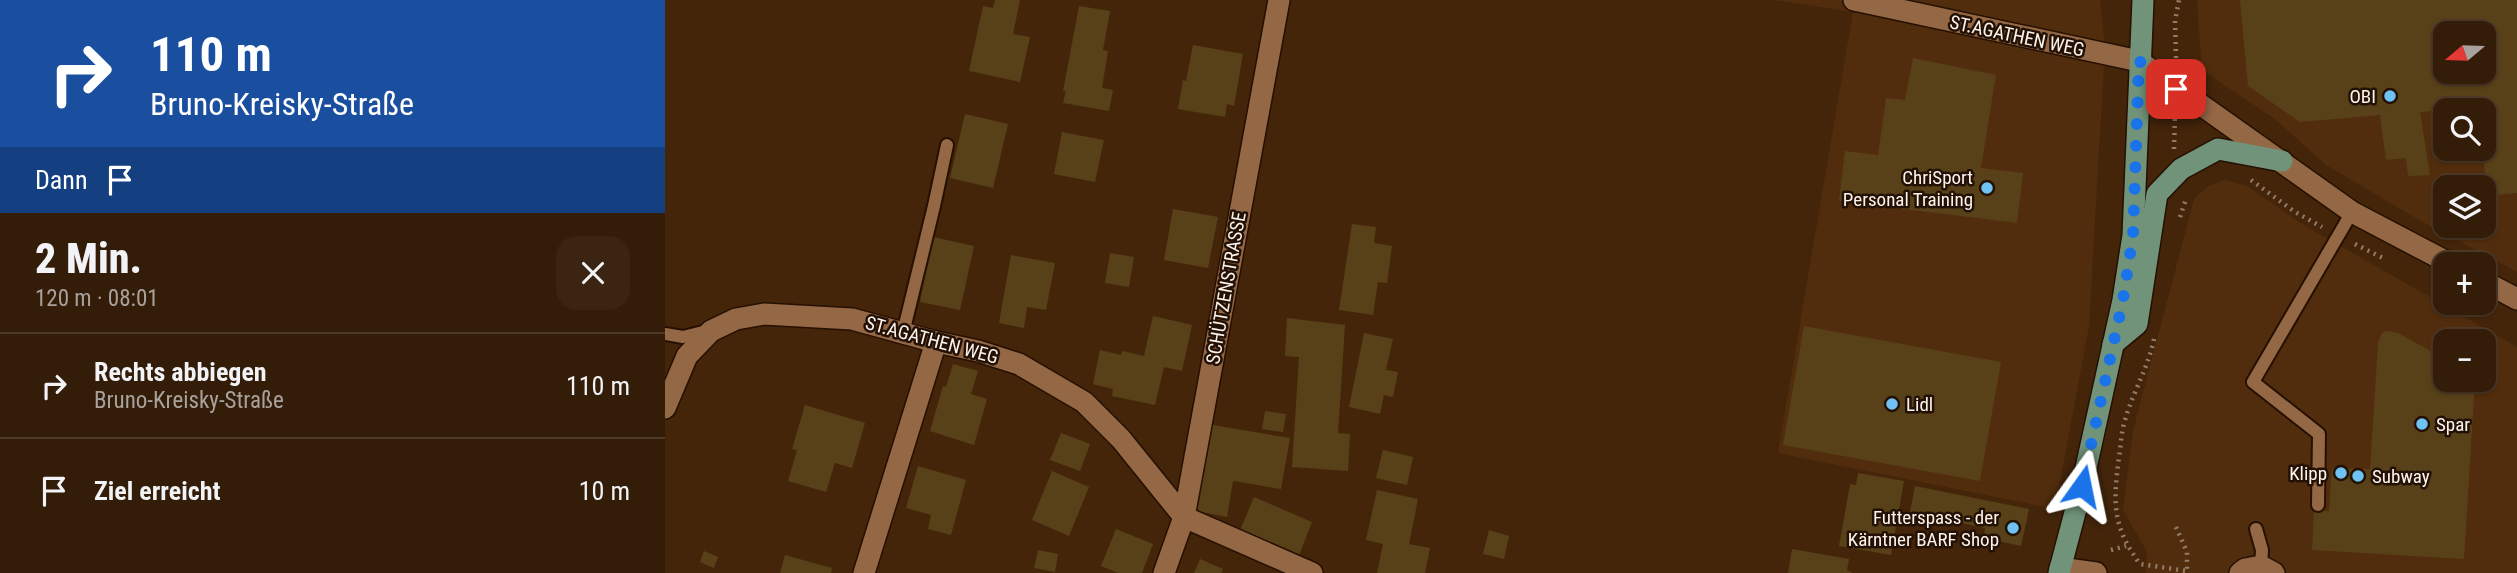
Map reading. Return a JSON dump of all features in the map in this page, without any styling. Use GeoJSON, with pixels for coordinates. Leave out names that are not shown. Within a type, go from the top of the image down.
{"type":"FeatureCollection","features":[{"type":"Feature","properties":{"kind":"main road"},"geometry":{"type":"LineString","coordinates":[[2059,571],[2082,486],[2113,345],[2133,235],[2143,0]]}},
{"type":"Feature","properties":{"kind":"main road"},"geometry":{"type":"LineString","coordinates":[[2113,345],[2137,324],[2157,194],[2182,169],[2218,149],[2282,161]]}},
{"type":"Feature","properties":{"kind":"street","name":"SCHÜTZENSTRASSE"},"geometry":{"type":"LineString","coordinates":[[1164,573],[1184,517],[1279,0]]}},
{"type":"Feature","properties":{"kind":"street","name":"ST.AGATHEN WEG"},"geometry":{"type":"LineString","coordinates":[[1854,0],[2139,61]]}},
{"type":"Feature","properties":{"kind":"street"},"geometry":{"type":"LineString","coordinates":[[2139,61],[2353,212],[2433,254]]}},
{"type":"Feature","properties":{"kind":"street"},"geometry":{"type":"LineString","coordinates":[[2496,288],[2517,299]]}},
{"type":"Feature","properties":{"kind":"street","name":"ST.AGATHEN WEG"},"geometry":{"type":"LineString","coordinates":[[665,408],[687,356],[711,331],[736,319],[764,314],[852,319],[1019,364],[1084,402],[1121,439],[1184,517]]}},
{"type":"Feature","properties":{"kind":"street"},"geometry":{"type":"LineString","coordinates":[[865,573],[936,342]]}},
{"type":"Feature","properties":{"kind":"street"},"geometry":{"type":"LineString","coordinates":[[1184,517],[1312,573]]}},
{"type":"Feature","properties":{"kind":"street"},"geometry":{"type":"LineString","coordinates":[[2240,573],[2253,566],[2268,569]]}},
{"type":"Feature","properties":{"kind":"street"},"geometry":{"type":"LineString","coordinates":[[2059,571],[2095,573]]}},
{"type":"Feature","properties":{"kind":"lane"},"geometry":{"type":"LineString","coordinates":[[903,333],[947,145]]}},
{"type":"Feature","properties":{"kind":"lane"},"geometry":{"type":"LineString","coordinates":[[2318,505],[2319,434],[2253,382],[2353,212]]}},
{"type":"Feature","properties":{"kind":"lane"},"geometry":{"type":"LineString","coordinates":[[665,334],[683,337],[711,331]]}},
{"type":"Feature","properties":{"kind":"lane"},"geometry":{"type":"LineString","coordinates":[[2256,529],[2268,569]]}},
{"type":"Feature","properties":{"kind":"path"},"geometry":{"type":"LineString","coordinates":[[2176,58],[2176,16],[2179,0]]}},
{"type":"Feature","properties":{"kind":"path"},"geometry":{"type":"LineString","coordinates":[[2163,16],[2176,16]]}},
{"type":"Feature","properties":{"kind":"path"},"geometry":{"type":"LineString","coordinates":[[2175,119],[2173,149],[2176,155]]}},
{"type":"Feature","properties":{"kind":"path"},"geometry":{"type":"LineString","coordinates":[[2241,176],[2249,178],[2295,212],[2386,260]]}},
{"type":"Feature","properties":{"kind":"path"},"geometry":{"type":"LineString","coordinates":[[2178,226],[2189,192]]}},
{"type":"Feature","properties":{"kind":"path"},"geometry":{"type":"LineString","coordinates":[[2156,331],[2150,358],[2124,422],[2115,484],[2115,516],[2126,546],[2140,564],[2187,572],[2187,552],[2176,527]]}},
{"type":"Feature","properties":{"kind":"path"},"geometry":{"type":"LineString","coordinates":[[2111,550],[2126,546]]}},
{"type":"Feature","properties":{"kind":"shaded area"},"geometry":{"type":"Polygon","coordinates":[[[1774,0],[2100,0],[2105,46],[2089,326],[2055,509],[1778,453],[1853,12],[1774,0]]]}},
{"type":"Feature","properties":{"kind":"shaded area","name":"OBI"},"geometry":{"type":"Polygon","coordinates":[[[2197,0],[2517,0],[2517,272],[2496,261],[2496,252],[2479,252],[2453,238],[2496,238],[2496,175],[2433,175],[2433,227],[2326,165],[2276,120],[2202,70],[2197,0]]]}},
{"type":"Feature","properties":{"kind":"shaded area"},"geometry":{"type":"Polygon","coordinates":[[[2225,180],[2247,186],[2302,224],[2433,299],[2433,315],[2461,315],[2486,329],[2433,329],[2433,392],[2496,392],[2496,335],[2517,347],[2517,573],[2146,573],[2147,552],[2123,510],[2133,431],[2194,199],[2208,186],[2225,180]]]}},
{"type":"Feature","properties":{"kind":"building"},"geometry":{"type":"Polygon","coordinates":[[[995,0],[1020,0],[1013,34],[1030,37],[1020,82],[969,71],[983,6],[993,8],[995,0]]]}},
{"type":"Feature","properties":{"kind":"building","name":"OBI"},"geometry":{"type":"Polygon","coordinates":[[[2240,0],[2517,0],[2517,193],[2496,195],[2496,175],[2485,175],[2484,161],[2496,161],[2496,98],[2433,98],[2433,111],[2420,112],[2430,175],[2408,176],[2406,158],[2386,160],[2380,115],[2300,122],[2248,86],[2240,0]]]}},
{"type":"Feature","properties":{"kind":"building"},"geometry":{"type":"Polygon","coordinates":[[[1079,6],[1110,11],[1103,50],[1108,51],[1102,88],[1113,90],[1109,111],[1063,103],[1079,6]]]}},
{"type":"Feature","properties":{"kind":"building"},"geometry":{"type":"Polygon","coordinates":[[[1193,45],[1243,54],[1234,106],[1227,104],[1225,117],[1178,109],[1193,45]]]}},
{"type":"Feature","properties":{"kind":"building"},"geometry":{"type":"Polygon","coordinates":[[[1913,58],[1996,75],[1981,168],[2023,173],[2017,223],[1839,201],[1845,151],[1878,155],[1886,98],[1905,100],[1913,58]]]}},
{"type":"Feature","properties":{"kind":"building"},"geometry":{"type":"Polygon","coordinates":[[[965,114],[1008,124],[993,188],[950,178],[965,114]]]}},
{"type":"Feature","properties":{"kind":"building"},"geometry":{"type":"Polygon","coordinates":[[[1062,132],[1104,140],[1095,182],[1054,174],[1062,132]]]}},
{"type":"Feature","properties":{"kind":"building"},"geometry":{"type":"Polygon","coordinates":[[[1173,209],[1218,217],[1208,268],[1164,260],[1173,209]]]}},
{"type":"Feature","properties":{"kind":"building"},"geometry":{"type":"Polygon","coordinates":[[[1352,224],[1376,227],[1374,243],[1392,246],[1387,283],[1378,282],[1373,315],[1339,310],[1352,224]]]}},
{"type":"Feature","properties":{"kind":"building"},"geometry":{"type":"Polygon","coordinates":[[[933,237],[974,246],[960,310],[920,302],[933,237]]]}},
{"type":"Feature","properties":{"kind":"building"},"geometry":{"type":"Polygon","coordinates":[[[1110,253],[1134,257],[1129,287],[1105,283],[1110,253]]]}},
{"type":"Feature","properties":{"kind":"building"},"geometry":{"type":"Polygon","coordinates":[[[1011,255],[1055,263],[1046,310],[1027,307],[1024,328],[999,323],[1011,255]]]}},
{"type":"Feature","properties":{"kind":"building"},"geometry":{"type":"Polygon","coordinates":[[[1153,316],[1192,325],[1182,371],[1164,367],[1155,405],[1112,396],[1113,389],[1093,384],[1100,350],[1121,355],[1122,351],[1144,356],[1153,316]]]}},
{"type":"Feature","properties":{"kind":"building"},"geometry":{"type":"Polygon","coordinates":[[[1287,318],[1345,325],[1338,433],[1350,434],[1348,471],[1292,467],[1299,357],[1285,356],[1287,318]]]}},
{"type":"Feature","properties":{"kind":"building","name":"Lidl"},"geometry":{"type":"Polygon","coordinates":[[[1804,326],[2001,362],[1980,481],[1783,445],[1804,326]]]}},
{"type":"Feature","properties":{"kind":"building"},"geometry":{"type":"Polygon","coordinates":[[[1364,333],[1393,339],[1386,370],[1398,372],[1393,397],[1384,395],[1380,414],[1349,407],[1364,333]]]}},
{"type":"Feature","properties":{"kind":"building","name":"Spar"},"geometry":{"type":"Polygon","coordinates":[[[2382,333],[2398,333],[2433,352],[2433,392],[2474,392],[2464,559],[2312,550],[2314,510],[2329,511],[2332,468],[2370,469],[2378,343],[2382,333]]]}},
{"type":"Feature","properties":{"kind":"building"},"geometry":{"type":"Polygon","coordinates":[[[953,364],[978,371],[971,394],[987,399],[974,445],[930,431],[943,386],[946,387],[953,364]]]}},
{"type":"Feature","properties":{"kind":"building"},"geometry":{"type":"Polygon","coordinates":[[[805,405],[865,423],[852,468],[835,463],[826,492],[788,481],[797,450],[792,449],[805,405]]]}},
{"type":"Feature","properties":{"kind":"building"},"geometry":{"type":"Polygon","coordinates":[[[1265,411],[1286,414],[1283,432],[1262,429],[1265,411]]]}},
{"type":"Feature","properties":{"kind":"building"},"geometry":{"type":"Polygon","coordinates":[[[1207,424],[1290,438],[1281,489],[1233,481],[1227,517],[1192,510],[1207,424]]]}},
{"type":"Feature","properties":{"kind":"building"},"geometry":{"type":"Polygon","coordinates":[[[1061,433],[1090,444],[1080,471],[1050,460],[1061,433]]]}},
{"type":"Feature","properties":{"kind":"building"},"geometry":{"type":"Polygon","coordinates":[[[1383,450],[1413,457],[1407,485],[1376,478],[1383,450]]]}},
{"type":"Feature","properties":{"kind":"building"},"geometry":{"type":"Polygon","coordinates":[[[918,466],[966,480],[951,535],[928,529],[931,515],[906,508],[918,466]]]}},
{"type":"Feature","properties":{"kind":"building"},"geometry":{"type":"Polygon","coordinates":[[[1052,471],[1089,487],[1069,536],[1032,520],[1052,471]]]}},
{"type":"Feature","properties":{"kind":"building"},"geometry":{"type":"Polygon","coordinates":[[[1858,473],[1904,481],[1891,555],[1839,546],[1850,484],[1856,485],[1858,473]]]}},
{"type":"Feature","properties":{"kind":"building"},"geometry":{"type":"Polygon","coordinates":[[[1915,486],[2029,509],[2021,546],[1984,538],[1985,528],[1910,512],[1915,486]]]}},
{"type":"Feature","properties":{"kind":"building"},"geometry":{"type":"Polygon","coordinates":[[[1377,490],[1418,499],[1409,544],[1430,548],[1425,573],[1377,573],[1383,544],[1366,540],[1377,490]]]}},
{"type":"Feature","properties":{"kind":"building"},"geometry":{"type":"Polygon","coordinates":[[[1254,497],[1312,522],[1298,558],[1239,533],[1254,497]]]}},
{"type":"Feature","properties":{"kind":"building"},"geometry":{"type":"Polygon","coordinates":[[[1116,529],[1153,544],[1142,573],[1118,573],[1101,566],[1116,529]]]}},
{"type":"Feature","properties":{"kind":"building"},"geometry":{"type":"Polygon","coordinates":[[[1489,530],[1509,536],[1504,559],[1483,554],[1489,530]]]}},
{"type":"Feature","properties":{"kind":"building"},"geometry":{"type":"Polygon","coordinates":[[[1792,549],[1849,559],[1847,570],[1853,573],[1788,573],[1792,549]]]}},
{"type":"Feature","properties":{"kind":"building"},"geometry":{"type":"Polygon","coordinates":[[[1038,550],[1058,554],[1055,572],[1034,568],[1038,550]]]}},
{"type":"Feature","properties":{"kind":"building"},"geometry":{"type":"Polygon","coordinates":[[[704,551],[718,557],[714,568],[700,562],[704,551]]]}},
{"type":"Feature","properties":{"kind":"building"},"geometry":{"type":"Polygon","coordinates":[[[785,555],[832,568],[831,573],[780,573],[785,555]]]}},
{"type":"Feature","properties":{"kind":"building"},"geometry":{"type":"Polygon","coordinates":[[[1200,559],[1223,569],[1221,573],[1194,573],[1200,559]]]}},
{"type":"Feature","properties":{"kind":"place","name":"OBI"},"geometry":{"type":"Point","coordinates":[2390,96]}},
{"type":"Feature","properties":{"kind":"place","name":"ChriSport Personal Training"},"geometry":{"type":"Point","coordinates":[1987,188]}},
{"type":"Feature","properties":{"kind":"place","name":"Lidl"},"geometry":{"type":"Point","coordinates":[1892,404]}},
{"type":"Feature","properties":{"kind":"place","name":"Spar"},"geometry":{"type":"Point","coordinates":[2422,424]}},
{"type":"Feature","properties":{"kind":"place","name":"Klipp"},"geometry":{"type":"Point","coordinates":[2341,473]}},
{"type":"Feature","properties":{"kind":"place","name":"Subway"},"geometry":{"type":"Point","coordinates":[2358,476]}},
{"type":"Feature","properties":{"kind":"place","name":"Futterspass - der Kärntner BARF Shop"},"geometry":{"type":"Point","coordinates":[2013,528]}},
{"type":"Feature","properties":{"kind":"route"},"geometry":{"type":"LineString","coordinates":[[2082,486],[2123,300],[2133,235],[2139,61],[2176,89]]}}]}
